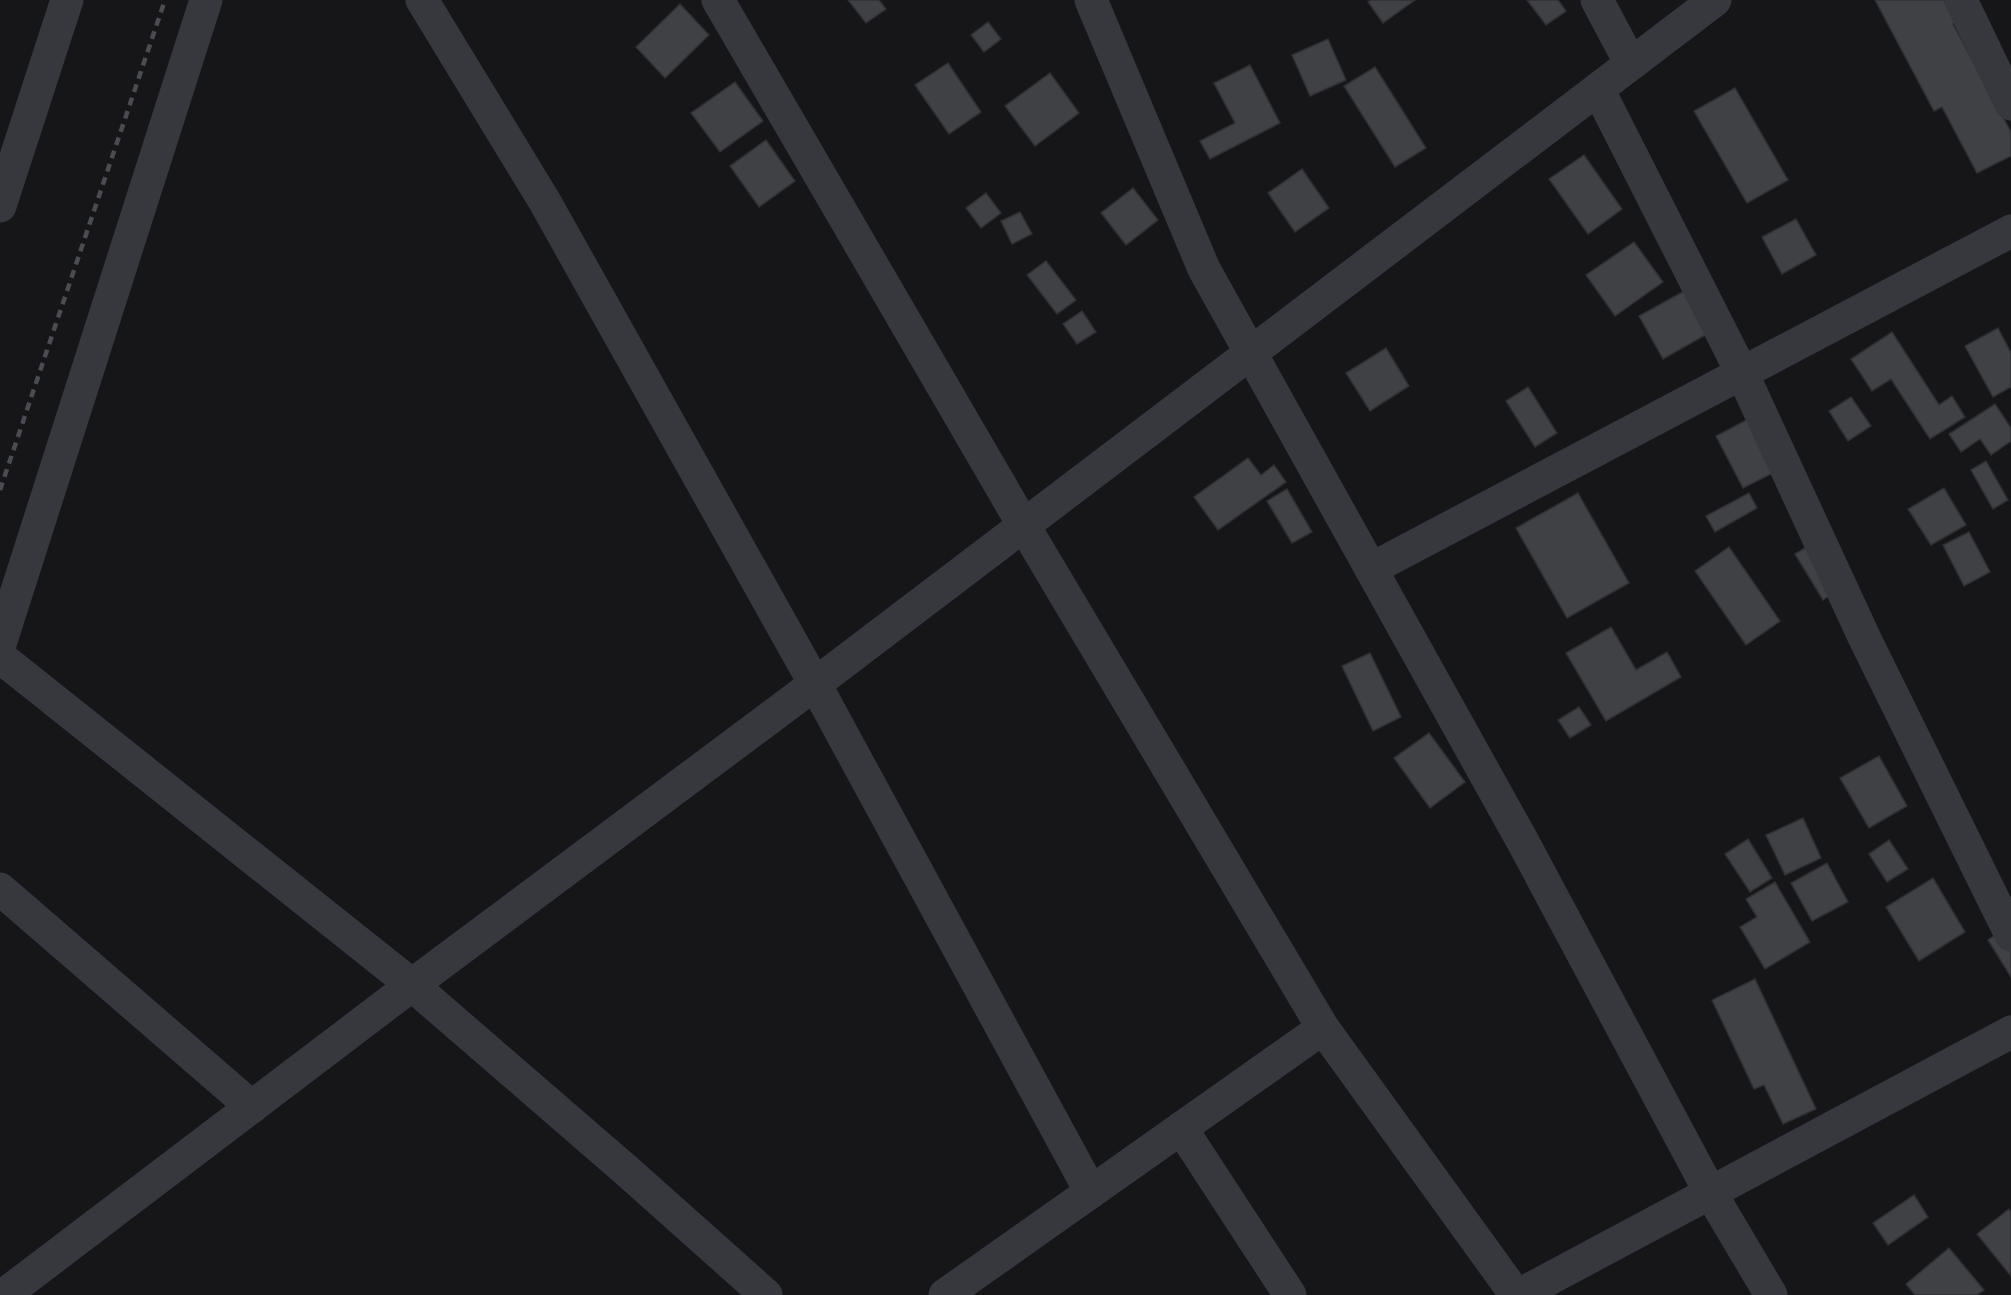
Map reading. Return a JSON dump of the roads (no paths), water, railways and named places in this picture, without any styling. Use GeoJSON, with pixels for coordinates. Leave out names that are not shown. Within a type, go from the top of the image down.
{"type":"FeatureCollection","features":[{"type":"Feature","properties":{"kind":"street"},"geometry":{"type":"LineString","coordinates":[[0,206],[67,0]]}},
{"type":"Feature","properties":{"kind":"street"},"geometry":{"type":"LineString","coordinates":[[0,644],[206,0]]}},
{"type":"Feature","properties":{"kind":"street"},"geometry":{"type":"LineString","coordinates":[[422,0],[545,202],[815,684],[1091,1192]]}},
{"type":"Feature","properties":{"kind":"street"},"geometry":{"type":"LineString","coordinates":[[718,0],[1024,526],[1323,1028],[1517,1295],[2011,1032]]}},
{"type":"Feature","properties":{"kind":"street"},"geometry":{"type":"LineString","coordinates":[[1091,0],[1204,269],[1523,842],[1710,1192],[1771,1295]]}},
{"type":"Feature","properties":{"kind":"street"},"geometry":{"type":"LineString","coordinates":[[1597,0],[1631,64]]}},
{"type":"Feature","properties":{"kind":"street"},"geometry":{"type":"LineString","coordinates":[[4,1295],[412,985],[1024,526],[1715,0]]}},
{"type":"Feature","properties":{"kind":"street"},"geometry":{"type":"LineString","coordinates":[[1961,0],[2011,104]]}},
{"type":"Feature","properties":{"kind":"street"},"geometry":{"type":"LineString","coordinates":[[1598,89],[1742,373],[1865,639],[2011,935]]}},
{"type":"Feature","properties":{"kind":"street"},"geometry":{"type":"LineString","coordinates":[[1371,569],[2011,231]]}},
{"type":"Feature","properties":{"kind":"street"},"geometry":{"type":"LineString","coordinates":[[0,657],[412,985],[766,1295]]}},
{"type":"Feature","properties":{"kind":"street"},"geometry":{"type":"LineString","coordinates":[[0,888],[252,1107]]}},
{"type":"Feature","properties":{"kind":"street"},"geometry":{"type":"LineString","coordinates":[[945,1295],[1323,1028]]}},
{"type":"Feature","properties":{"kind":"street"},"geometry":{"type":"LineString","coordinates":[[1181,1128],[1290,1295]]}},
{"type":"Feature","properties":{"kind":"railway"},"geometry":{"type":"LineString","coordinates":[[0,490],[165,0]]}}]}
